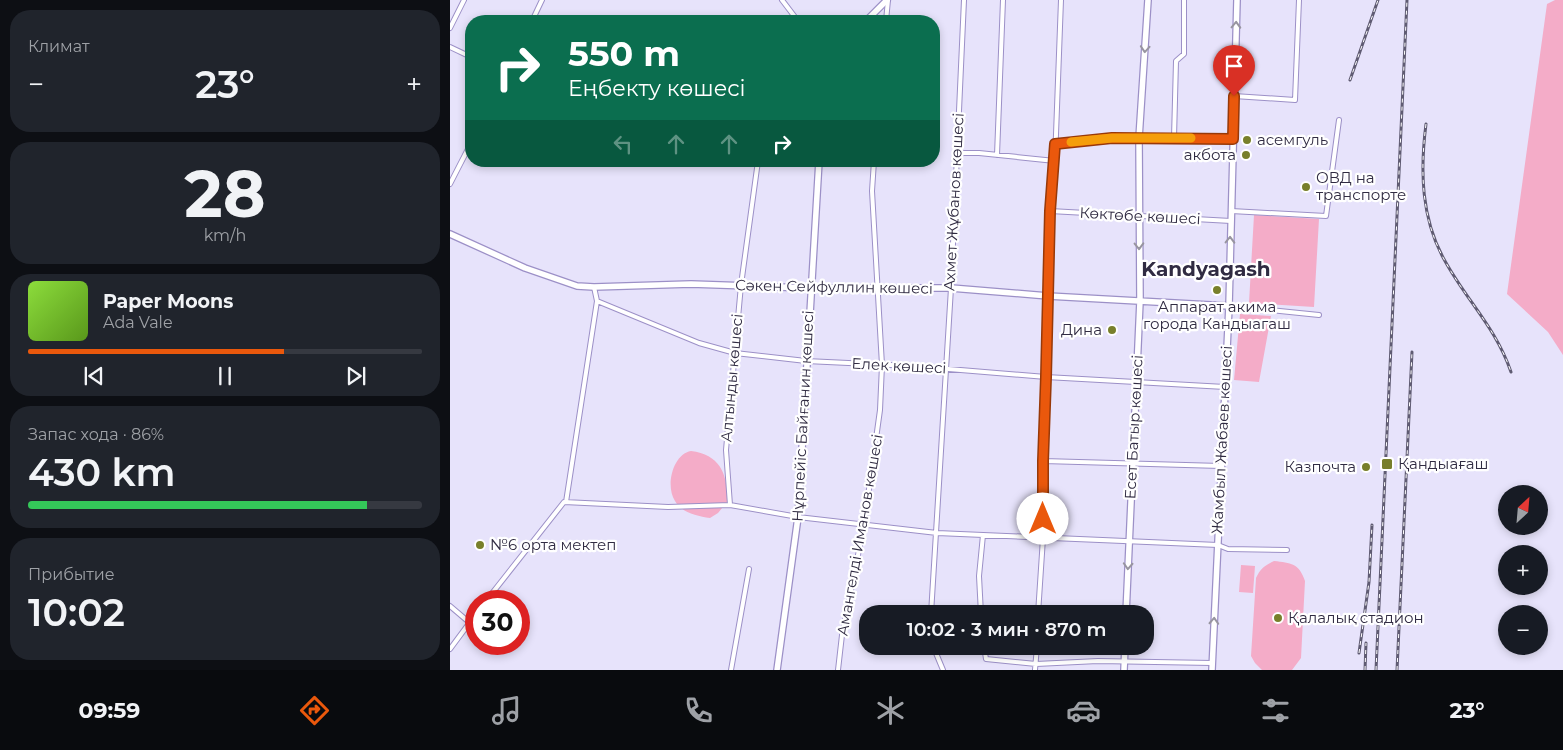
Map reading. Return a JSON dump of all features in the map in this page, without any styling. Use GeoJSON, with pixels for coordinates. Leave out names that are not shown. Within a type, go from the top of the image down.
{"type":"FeatureCollection","features":[{"type":"Feature","properties":{"kind":"street"},"geometry":{"type":"LineString","coordinates":[[450,28],[464,0]]}},
{"type":"Feature","properties":{"kind":"street"},"geometry":{"type":"LineString","coordinates":[[535,15],[542,0]]}},
{"type":"Feature","properties":{"kind":"street"},"geometry":{"type":"LineString","coordinates":[[782,0],[793,15]]}},
{"type":"Feature","properties":{"kind":"street"},"geometry":{"type":"LineString","coordinates":[[872,15],[888,0]]}},
{"type":"Feature","properties":{"kind":"street"},"geometry":{"type":"LineString","coordinates":[[887,15],[888,0]]}},
{"type":"Feature","properties":{"kind":"street","name":"Ахмет Жұбанов көшесі"},"geometry":{"type":"LineString","coordinates":[[932,605],[964,0]]}},
{"type":"Feature","properties":{"kind":"street"},"geometry":{"type":"LineString","coordinates":[[997,155],[1003,0]]}},
{"type":"Feature","properties":{"kind":"street"},"geometry":{"type":"LineString","coordinates":[[1038,605],[1042,538],[1050,211],[1055,161],[1060,0]]}},
{"type":"Feature","properties":{"kind":"street","name":"Есет Батыр көшесі"},"geometry":{"type":"LineString","coordinates":[[1126,605],[1140,302],[1139,138],[1148,0]]}},
{"type":"Feature","properties":{"kind":"street"},"geometry":{"type":"LineString","coordinates":[[1174,138],[1176,61],[1184,54],[1184,0]]}},
{"type":"Feature","properties":{"kind":"street","name":"Жамбыл Жабаев көшесі"},"geometry":{"type":"LineString","coordinates":[[1212,670],[1229,306],[1237,0]]}},
{"type":"Feature","properties":{"kind":"street"},"geometry":{"type":"LineString","coordinates":[[1234,96],[1295,100],[1298,0]]}},
{"type":"Feature","properties":{"kind":"street"},"geometry":{"type":"LineString","coordinates":[[450,47],[465,53]]}},
{"type":"Feature","properties":{"kind":"street"},"geometry":{"type":"LineString","coordinates":[[1231,211],[1326,216],[1339,120]]}},
{"type":"Feature","properties":{"kind":"street"},"geometry":{"type":"LineString","coordinates":[[1055,144],[1112,138],[1233,139]]}},
{"type":"Feature","properties":{"kind":"street"},"geometry":{"type":"LineString","coordinates":[[956,153],[1055,161]]}},
{"type":"Feature","properties":{"kind":"street"},"geometry":{"type":"LineString","coordinates":[[450,184],[465,155]]}},
{"type":"Feature","properties":{"kind":"street","name":"Алтынды көшесі"},"geometry":{"type":"LineString","coordinates":[[730,505],[726,450],[741,285],[757,167]]}},
{"type":"Feature","properties":{"kind":"street","name":"Нұрпейіс Байғанин көшесі"},"geometry":{"type":"LineString","coordinates":[[777,670],[798,518],[819,167]]}},
{"type":"Feature","properties":{"kind":"street","name":"Амангелді Иманов көшесі"},"geometry":{"type":"LineString","coordinates":[[838,670],[842,635],[864,525],[880,410],[882,365],[872,191],[874,167]]}},
{"type":"Feature","properties":{"kind":"street","name":"Көктөбе көшесі"},"geometry":{"type":"LineString","coordinates":[[1050,211],[1231,221]]}},
{"type":"Feature","properties":{"kind":"street","name":"Сәкен Сейфуллин көшесі"},"geometry":{"type":"LineString","coordinates":[[450,234],[525,268],[576,286],[691,284],[810,288],[950,288],[1140,302],[1229,306]]}},
{"type":"Feature","properties":{"kind":"street"},"geometry":{"type":"LineString","coordinates":[[566,502],[597,301],[594,287]]}},
{"type":"Feature","properties":{"kind":"street","name":"Елек көшесі"},"geometry":{"type":"LineString","coordinates":[[597,301],[699,343],[735,353],[806,361],[945,368],[1046,377],[1225,387]]}},
{"type":"Feature","properties":{"kind":"street"},"geometry":{"type":"LineString","coordinates":[[1229,306],[1319,315]]}},
{"type":"Feature","properties":{"kind":"street"},"geometry":{"type":"LineString","coordinates":[[1043,461],[1221,466]]}},
{"type":"Feature","properties":{"kind":"street"},"geometry":{"type":"LineString","coordinates":[[495,590],[564,502],[668,507],[730,505],[798,518],[937,532],[1042,538],[1129,540],[1218,545],[1228,548],[1287,550]]}},
{"type":"Feature","properties":{"kind":"street"},"geometry":{"type":"LineString","coordinates":[[981,605],[979,576],[983,535]]}},
{"type":"Feature","properties":{"kind":"street"},"geometry":{"type":"LineString","coordinates":[[731,670],[749,569]]}},
{"type":"Feature","properties":{"kind":"street"},"geometry":{"type":"LineString","coordinates":[[450,606],[465,619]]}},
{"type":"Feature","properties":{"kind":"street"},"geometry":{"type":"LineString","coordinates":[[450,649],[465,630]]}},
{"type":"Feature","properties":{"kind":"street"},"geometry":{"type":"LineString","coordinates":[[937,655],[943,670]]}},
{"type":"Feature","properties":{"kind":"street"},"geometry":{"type":"LineString","coordinates":[[986,655],[986,658],[1036,664],[1098,661],[1212,663]]}},
{"type":"Feature","properties":{"kind":"street"},"geometry":{"type":"LineString","coordinates":[[1035,670],[1036,655]]}},
{"type":"Feature","properties":{"kind":"street"},"geometry":{"type":"LineString","coordinates":[[1124,655],[1124,670]]}},
{"type":"Feature","properties":{"kind":"shaded area"},"geometry":{"type":"Polygon","coordinates":[[[1555,0],[1563,0],[1563,355],[1548,332],[1507,294],[1547,4],[1555,0]]]}},
{"type":"Feature","properties":{"kind":"shaded area"},"geometry":{"type":"Polygon","coordinates":[[[1254,215],[1319,219],[1314,307],[1249,303],[1254,215]]]}},
{"type":"Feature","properties":{"kind":"shaded area"},"geometry":{"type":"Polygon","coordinates":[[[1240,314],[1271,316],[1259,382],[1234,380],[1240,314]]]}},
{"type":"Feature","properties":{"kind":"shaded area"},"geometry":{"type":"Polygon","coordinates":[[[691,451],[701,453],[716,462],[724,475],[727,502],[718,513],[710,518],[686,511],[678,505],[672,495],[671,479],[675,464],[685,453],[691,451]]]}},
{"type":"Feature","properties":{"kind":"shaded area","name":"Қалалық стадион"},"geometry":{"type":"Polygon","coordinates":[[[1274,561],[1294,565],[1303,575],[1305,581],[1301,658],[1292,670],[1262,670],[1251,656],[1256,578],[1263,568],[1274,561]]]}},
{"type":"Feature","properties":{"kind":"shaded area"},"geometry":{"type":"Polygon","coordinates":[[[1241,565],[1255,566],[1253,593],[1239,592],[1241,565]]]}},
{"type":"Feature","properties":{"kind":"railway"},"geometry":{"type":"LineString","coordinates":[[1350,80],[1378,0]]}},
{"type":"Feature","properties":{"kind":"railway"},"geometry":{"type":"LineString","coordinates":[[1376,670],[1407,0]]}},
{"type":"Feature","properties":{"kind":"railway"},"geometry":{"type":"LineString","coordinates":[[1426,124],[1423,177],[1424,194],[1431,228],[1445,261],[1489,328],[1505,356],[1511,372]]}},
{"type":"Feature","properties":{"kind":"railway"},"geometry":{"type":"LineString","coordinates":[[1397,670],[1412,352]]}},
{"type":"Feature","properties":{"kind":"railway"},"geometry":{"type":"LineString","coordinates":[[1359,653],[1369,582],[1372,525]]}},
{"type":"Feature","properties":{"kind":"railway"},"geometry":{"type":"LineString","coordinates":[[1365,670],[1366,643]]}},
{"type":"Feature","properties":{"kind":"slow traffic"},"geometry":{"type":"LineString","coordinates":[[1071,142],[1112,138],[1191,138]]}},
{"type":"Feature","properties":{"kind":"place","name":"асемгуль"},"geometry":{"type":"Point","coordinates":[1247,140]}},
{"type":"Feature","properties":{"kind":"place","name":"акбота"},"geometry":{"type":"Point","coordinates":[1246,155]}},
{"type":"Feature","properties":{"kind":"place","name":"ОВД на транспорте"},"geometry":{"type":"Point","coordinates":[1306,187]}},
{"type":"Feature","properties":{"kind":"place","name":"Аппарат акима города Кандыагаш"},"geometry":{"type":"Point","coordinates":[1217,290]}},
{"type":"Feature","properties":{"kind":"place","name":"Дина"},"geometry":{"type":"Point","coordinates":[1112,330]}},
{"type":"Feature","properties":{"kind":"place","name":"Қандыағаш"},"geometry":{"type":"Point","coordinates":[1387,464]}},
{"type":"Feature","properties":{"kind":"place","name":"Казпочта"},"geometry":{"type":"Point","coordinates":[1366,467]}},
{"type":"Feature","properties":{"kind":"place","name":"№6 орта мектеп"},"geometry":{"type":"Point","coordinates":[480,545]}},
{"type":"Feature","properties":{"kind":"place","name":"Қалалық стадион"},"geometry":{"type":"Point","coordinates":[1278,618]}},
{"type":"Feature","properties":{"kind":"district","name":"Kandyagash"},"geometry":{"type":"Point","coordinates":[1206,269]}},
{"type":"Feature","properties":{"kind":"route"},"geometry":{"type":"LineString","coordinates":[[1043,519],[1050,211],[1055,144],[1112,138],[1233,139],[1234,96]]}}]}
